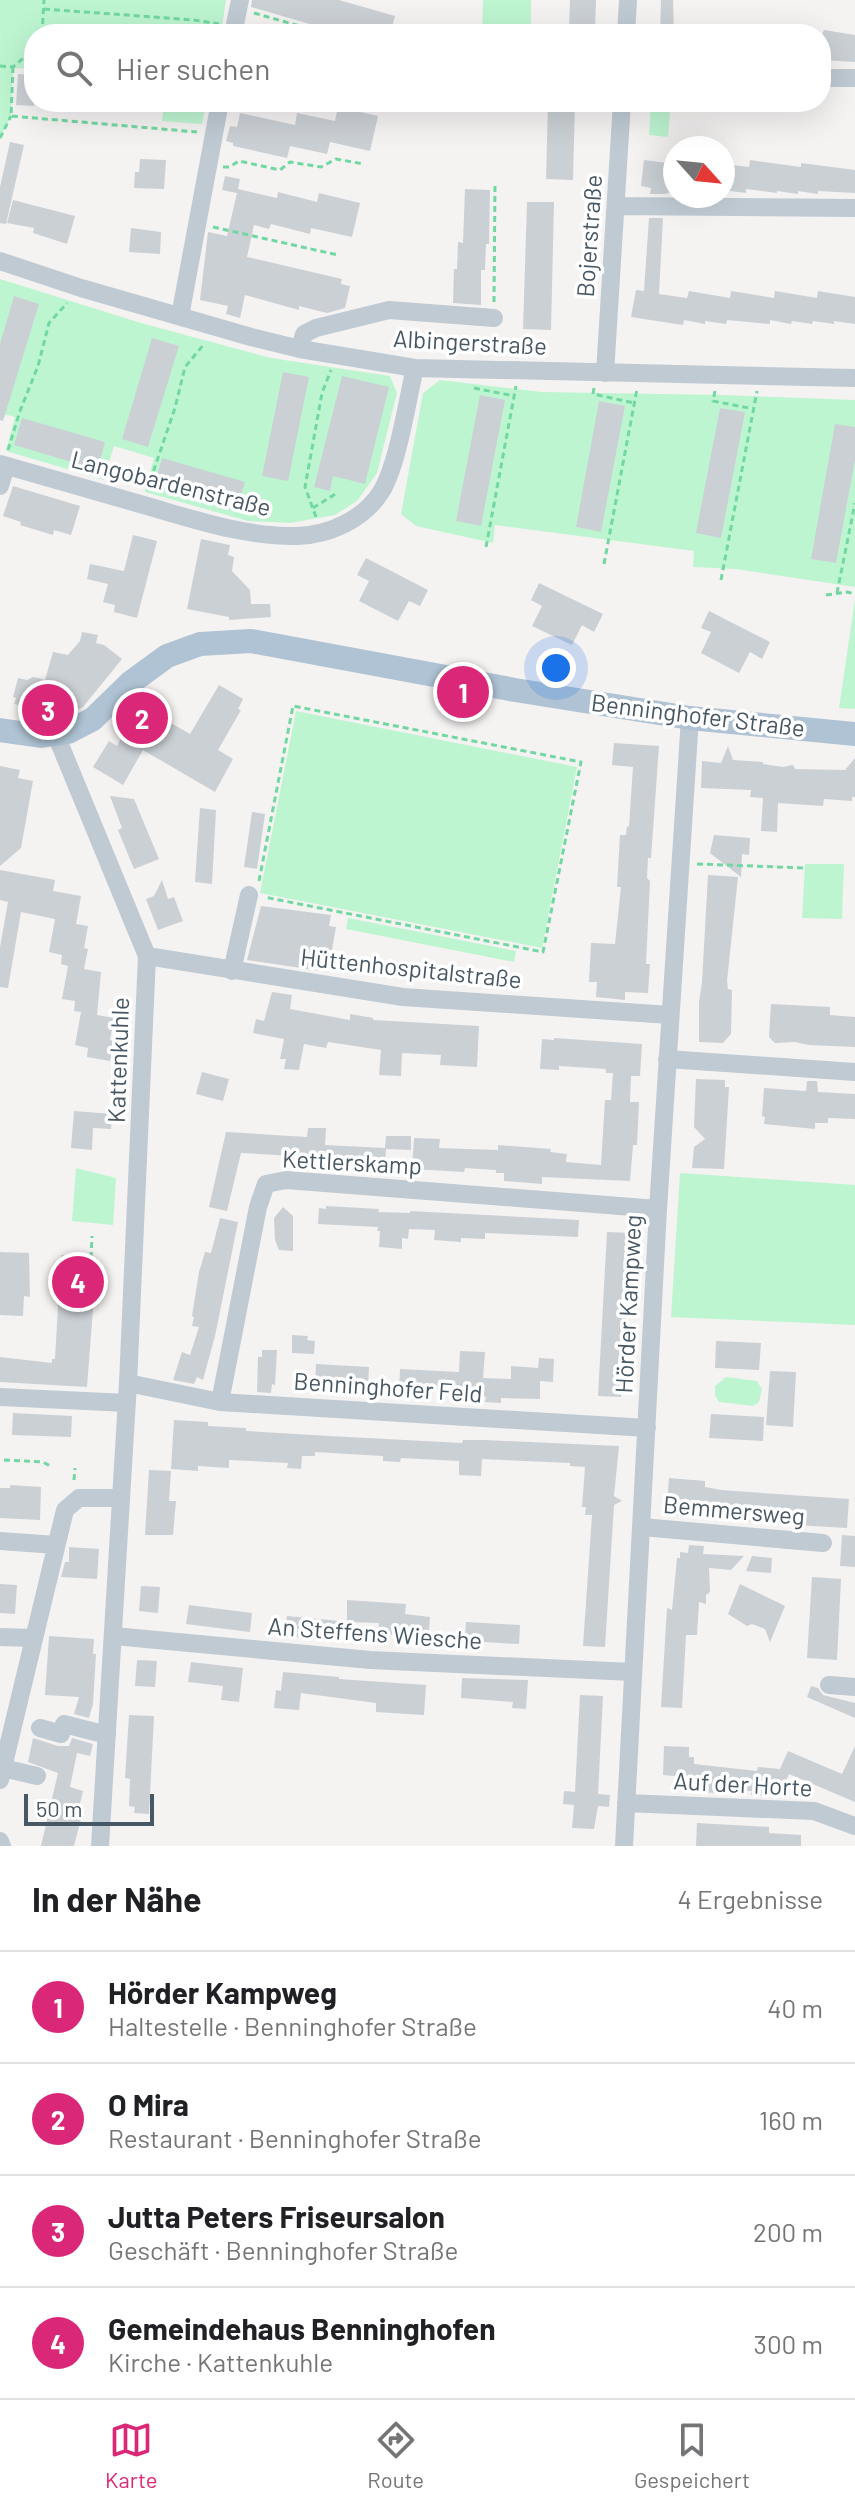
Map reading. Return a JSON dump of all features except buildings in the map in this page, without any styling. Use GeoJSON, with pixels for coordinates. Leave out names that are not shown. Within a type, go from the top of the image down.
{"type":"FeatureCollection","features":[{"type":"Feature","properties":{"kind":"main road","name":"Benninghofer Straße"},"geometry":{"type":"LineString","coordinates":[[0,730],[25,735],[56,735],[81,727],[130,683],[167,656],[200,644],[225,641],[280,644],[515,690],[690,718],[855,734]]}},
{"type":"Feature","properties":{"kind":"street"},"geometry":{"type":"LineString","coordinates":[[627,24],[628,0]]}},
{"type":"Feature","properties":{"kind":"street"},"geometry":{"type":"LineString","coordinates":[[831,78],[855,78]]}},
{"type":"Feature","properties":{"kind":"street"},"geometry":{"type":"LineString","coordinates":[[180,316],[218,112]]}},
{"type":"Feature","properties":{"kind":"street","name":"Bojerstraße"},"geometry":{"type":"LineString","coordinates":[[600,378],[621,112]]}},
{"type":"Feature","properties":{"kind":"street"},"geometry":{"type":"LineString","coordinates":[[616,206],[855,208]]}},
{"type":"Feature","properties":{"kind":"street","name":"Albingerstraße"},"geometry":{"type":"LineString","coordinates":[[0,261],[218,328],[300,349],[415,368],[519,371],[600,378],[640,373],[855,378]]}},
{"type":"Feature","properties":{"kind":"street"},"geometry":{"type":"LineString","coordinates":[[300,349],[304,334],[316,328],[389,310],[494,318]]}},
{"type":"Feature","properties":{"kind":"street","name":"Langobardenstraße"},"geometry":{"type":"LineString","coordinates":[[3,465],[251,533],[299,536],[322,532],[345,525],[365,511],[380,493],[390,475],[415,368]]}},
{"type":"Feature","properties":{"kind":"street"},"geometry":{"type":"LineString","coordinates":[[0,486],[3,465]]}},
{"type":"Feature","properties":{"kind":"street","name":"Hörder Kampweg"},"geometry":{"type":"LineString","coordinates":[[624,1846],[658,1209],[690,718]]}},
{"type":"Feature","properties":{"kind":"street","name":"Kattenkuhle"},"geometry":{"type":"LineString","coordinates":[[56,735],[147,956],[127,1403],[100,1846]]}},
{"type":"Feature","properties":{"kind":"street"},"geometry":{"type":"LineString","coordinates":[[232,971],[252,895]]}},
{"type":"Feature","properties":{"kind":"street","name":"Hüttenhospitalstraße"},"geometry":{"type":"LineString","coordinates":[[147,956],[403,997],[670,1015]]}},
{"type":"Feature","properties":{"kind":"street"},"geometry":{"type":"LineString","coordinates":[[667,1059],[855,1072]]}},
{"type":"Feature","properties":{"kind":"street","name":"Kettlerskamp"},"geometry":{"type":"LineString","coordinates":[[220,1402],[258,1207],[266,1184],[286,1180],[658,1209]]}},
{"type":"Feature","properties":{"kind":"street","name":"Benninghofer Feld"},"geometry":{"type":"LineString","coordinates":[[128,1383],[220,1402],[647,1428]]}},
{"type":"Feature","properties":{"kind":"street"},"geometry":{"type":"LineString","coordinates":[[0,1397],[127,1403]]}},
{"type":"Feature","properties":{"kind":"street"},"geometry":{"type":"LineString","coordinates":[[37,1776],[2,1774],[65,1510],[79,1498],[121,1498]]}},
{"type":"Feature","properties":{"kind":"street","name":"Bemmersweg"},"geometry":{"type":"LineString","coordinates":[[642,1527],[823,1543]]}},
{"type":"Feature","properties":{"kind":"street"},"geometry":{"type":"LineString","coordinates":[[0,1541],[56,1545]]}},
{"type":"Feature","properties":{"kind":"street","name":"An Steffens Wiesche"},"geometry":{"type":"LineString","coordinates":[[114,1636],[370,1660],[633,1672]]}},
{"type":"Feature","properties":{"kind":"street"},"geometry":{"type":"LineString","coordinates":[[0,1637],[33,1638]]}},
{"type":"Feature","properties":{"kind":"street"},"geometry":{"type":"LineString","coordinates":[[829,1685],[855,1687]]}},
{"type":"Feature","properties":{"kind":"street"},"geometry":{"type":"LineString","coordinates":[[40,1728],[61,1734],[64,1724],[107,1735]]}},
{"type":"Feature","properties":{"kind":"street","name":"Auf der Horte"},"geometry":{"type":"LineString","coordinates":[[626,1803],[814,1811],[855,1826]]}},
{"type":"Feature","properties":{"kind":"path"},"geometry":{"type":"LineString","coordinates":[[43,24],[44,0]]}},
{"type":"Feature","properties":{"kind":"path"},"geometry":{"type":"LineString","coordinates":[[44,9],[194,20],[237,18],[271,24]]}},
{"type":"Feature","properties":{"kind":"path"},"geometry":{"type":"LineString","coordinates":[[0,66],[13,67],[24,58]]}},
{"type":"Feature","properties":{"kind":"path"},"geometry":{"type":"LineString","coordinates":[[0,138],[11,116],[13,67]]}},
{"type":"Feature","properties":{"kind":"path"},"geometry":{"type":"LineString","coordinates":[[11,116],[214,134]]}},
{"type":"Feature","properties":{"kind":"path"},"geometry":{"type":"LineString","coordinates":[[208,166],[229,167],[239,161],[280,170],[290,162],[321,167],[336,159],[364,164]]}},
{"type":"Feature","properties":{"kind":"path"},"geometry":{"type":"LineString","coordinates":[[494,343],[495,185]]}},
{"type":"Feature","properties":{"kind":"path"},"geometry":{"type":"LineString","coordinates":[[227,230],[338,255]]}},
{"type":"Feature","properties":{"kind":"path"},"geometry":{"type":"LineString","coordinates":[[3,465],[49,323],[81,288]]}},
{"type":"Feature","properties":{"kind":"path"},"geometry":{"type":"LineString","coordinates":[[143,505],[185,367],[218,328]]}},
{"type":"Feature","properties":{"kind":"path"},"geometry":{"type":"LineString","coordinates":[[322,532],[305,487],[322,393],[336,355]]}},
{"type":"Feature","properties":{"kind":"path"},"geometry":{"type":"LineString","coordinates":[[486,547],[519,371]]}},
{"type":"Feature","properties":{"kind":"path"},"geometry":{"type":"LineString","coordinates":[[604,564],[640,373]]}},
{"type":"Feature","properties":{"kind":"path"},"geometry":{"type":"LineString","coordinates":[[721,580],[760,376]]}},
{"type":"Feature","properties":{"kind":"path"},"geometry":{"type":"LineString","coordinates":[[600,378],[593,394],[634,403]]}},
{"type":"Feature","properties":{"kind":"path"},"geometry":{"type":"LineString","coordinates":[[476,380],[474,388],[514,396]]}},
{"type":"Feature","properties":{"kind":"path"},"geometry":{"type":"LineString","coordinates":[[715,387],[713,401],[754,409]]}},
{"type":"Feature","properties":{"kind":"path"},"geometry":{"type":"LineString","coordinates":[[313,508],[337,493]]}},
{"type":"Feature","properties":{"kind":"path"},"geometry":{"type":"LineString","coordinates":[[837,593],[855,503]]}},
{"type":"Feature","properties":{"kind":"path"},"geometry":{"type":"LineString","coordinates":[[826,595],[855,594]]}},
{"type":"Feature","properties":{"kind":"path"},"geometry":{"type":"LineString","coordinates":[[293,706],[581,762],[543,952],[252,895],[293,706]]}},
{"type":"Feature","properties":{"kind":"path"},"geometry":{"type":"LineString","coordinates":[[680,863],[805,868]]}},
{"type":"Feature","properties":{"kind":"path"},"geometry":{"type":"LineString","coordinates":[[91,1258],[92,1236]]}},
{"type":"Feature","properties":{"kind":"path"},"geometry":{"type":"LineString","coordinates":[[4,1460],[43,1462],[52,1467]]}},
{"type":"Feature","properties":{"kind":"green space"},"geometry":{"type":"Polygon","coordinates":[[[0,0],[226,0],[222,24],[24,24],[24,69],[13,68],[11,116],[0,138],[0,0]]]}},
{"type":"Feature","properties":{"kind":"green space"},"geometry":{"type":"Polygon","coordinates":[[[483,0],[531,0],[531,24],[482,24],[483,0]]]}},
{"type":"Feature","properties":{"kind":"green space"},"geometry":{"type":"Polygon","coordinates":[[[163,112],[204,112],[202,124],[162,121],[163,112]]]}},
{"type":"Feature","properties":{"kind":"green space"},"geometry":{"type":"Polygon","coordinates":[[[650,112],[670,112],[668,136],[649,135],[650,112]]]}},
{"type":"Feature","properties":{"kind":"green space"},"geometry":{"type":"Polygon","coordinates":[[[0,279],[141,323],[271,358],[390,376],[397,393],[377,473],[357,501],[335,515],[290,523],[248,521],[145,492],[154,458],[114,446],[104,480],[6,451],[15,417],[0,413],[0,279]]]}},
{"type":"Feature","properties":{"kind":"green space"},"geometry":{"type":"Polygon","coordinates":[[[440,380],[542,392],[855,400],[855,587],[735,569],[693,567],[694,551],[495,525],[493,543],[416,526],[401,514],[423,393],[440,380]]]}},
{"type":"Feature","properties":{"kind":"green space"},"geometry":{"type":"Polygon","coordinates":[[[855,599],[855,709],[839,708],[855,599]]]}},
{"type":"Feature","properties":{"kind":"green space"},"geometry":{"type":"Polygon","coordinates":[[[296,711],[577,767],[542,948],[260,893],[296,711]]]}},
{"type":"Feature","properties":{"kind":"green space"},"geometry":{"type":"Polygon","coordinates":[[[805,864],[844,864],[842,919],[802,918],[805,864]]]}},
{"type":"Feature","properties":{"kind":"green space"},"geometry":{"type":"Polygon","coordinates":[[[348,918],[516,951],[514,962],[346,929],[348,918]]]}},
{"type":"Feature","properties":{"kind":"green space"},"geometry":{"type":"Polygon","coordinates":[[[76,1168],[116,1178],[113,1225],[72,1221],[76,1168]]]}},
{"type":"Feature","properties":{"kind":"green space"},"geometry":{"type":"Polygon","coordinates":[[[680,1173],[855,1185],[855,1325],[671,1317],[680,1173]]]}},
{"type":"Feature","properties":{"kind":"green space"},"geometry":{"type":"Polygon","coordinates":[[[726,1377],[757,1381],[762,1389],[759,1402],[753,1406],[719,1402],[715,1386],[726,1377]]]}},
{"type":"Feature","properties":{"kind":"place","name":"Hörder Kampweg"},"geometry":{"type":"Point","coordinates":[463,692]}},
{"type":"Feature","properties":{"kind":"place","name":"Jutta Peters Friseursalon"},"geometry":{"type":"Point","coordinates":[48,710]}},
{"type":"Feature","properties":{"kind":"place","name":"O Mira"},"geometry":{"type":"Point","coordinates":[142,718]}},
{"type":"Feature","properties":{"kind":"place","name":"Gemeindehaus Benninghofen"},"geometry":{"type":"Point","coordinates":[78,1282]}}]}
